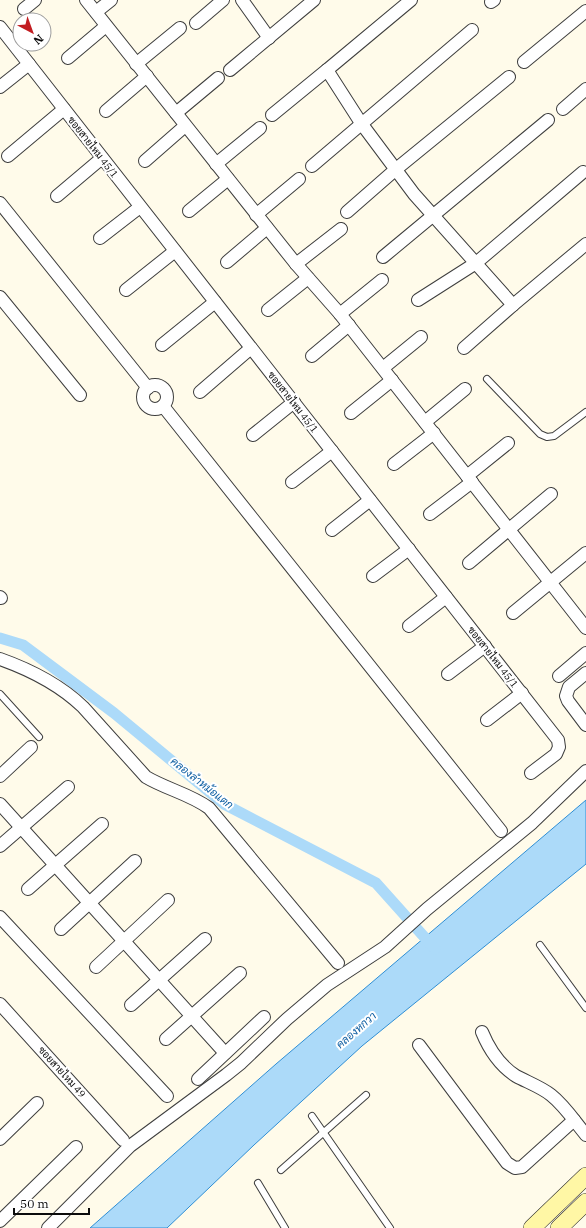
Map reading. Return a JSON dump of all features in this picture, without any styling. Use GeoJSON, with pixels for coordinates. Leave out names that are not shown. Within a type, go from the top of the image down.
{"type":"FeatureCollection","features":[{"type":"Feature","properties":{"kind":"main road"},"geometry":{"type":"LineString","coordinates":[[532,1228],[586,1176]]}},
{"type":"Feature","properties":{"kind":"main road"},"geometry":{"type":"LineString","coordinates":[[559,1228],[586,1202]]}},
{"type":"Feature","properties":{"kind":"street"},"geometry":{"type":"LineString","coordinates":[[24,9],[34,0]]}},
{"type":"Feature","properties":{"kind":"street"},"geometry":{"type":"LineString","coordinates":[[86,0],[256,215],[349,325],[586,628]]}},
{"type":"Feature","properties":{"kind":"street"},"geometry":{"type":"LineString","coordinates":[[96,12],[111,0]]}},
{"type":"Feature","properties":{"kind":"street"},"geometry":{"type":"LineString","coordinates":[[196,23],[223,0]]}},
{"type":"Feature","properties":{"kind":"street"},"geometry":{"type":"LineString","coordinates":[[242,0],[270,38]]}},
{"type":"Feature","properties":{"kind":"street"},"geometry":{"type":"LineString","coordinates":[[230,70],[314,0]]}},
{"type":"Feature","properties":{"kind":"street"},"geometry":{"type":"LineString","coordinates":[[272,115],[411,0]]}},
{"type":"Feature","properties":{"kind":"street"},"geometry":{"type":"LineString","coordinates":[[524,62],[586,11]]}},
{"type":"Feature","properties":{"kind":"street"},"geometry":{"type":"LineString","coordinates":[[68,58],[106,26]]}},
{"type":"Feature","properties":{"kind":"street","name":"ซอยสายไหม 45/1"},"geometry":{"type":"LineString","coordinates":[[0,27],[558,740],[559,747],[556,754],[532,773]]}},
{"type":"Feature","properties":{"kind":"street"},"geometry":{"type":"LineString","coordinates":[[136,64],[180,28]]}},
{"type":"Feature","properties":{"kind":"street"},"geometry":{"type":"LineString","coordinates":[[312,166],[472,30]]}},
{"type":"Feature","properties":{"kind":"street"},"geometry":{"type":"LineString","coordinates":[[0,87],[29,64]]}},
{"type":"Feature","properties":{"kind":"street"},"geometry":{"type":"LineString","coordinates":[[327,70],[361,123],[395,170],[432,215],[513,305]]}},
{"type":"Feature","properties":{"kind":"street"},"geometry":{"type":"LineString","coordinates":[[106,110],[147,76]]}},
{"type":"Feature","properties":{"kind":"street"},"geometry":{"type":"LineString","coordinates":[[347,212],[395,170],[509,77]]}},
{"type":"Feature","properties":{"kind":"street"},"geometry":{"type":"LineString","coordinates":[[176,113],[218,78]]}},
{"type":"Feature","properties":{"kind":"street"},"geometry":{"type":"LineString","coordinates":[[562,109],[586,89]]}},
{"type":"Feature","properties":{"kind":"street"},"geometry":{"type":"LineString","coordinates":[[8,156],[64,109]]}},
{"type":"Feature","properties":{"kind":"street"},"geometry":{"type":"LineString","coordinates":[[383,257],[548,120]]}},
{"type":"Feature","properties":{"kind":"street"},"geometry":{"type":"LineString","coordinates":[[145,161],[185,126]]}},
{"type":"Feature","properties":{"kind":"street"},"geometry":{"type":"LineString","coordinates":[[216,164],[260,128]]}},
{"type":"Feature","properties":{"kind":"street"},"geometry":{"type":"LineString","coordinates":[[57,196],[102,158]]}},
{"type":"Feature","properties":{"kind":"street"},"geometry":{"type":"LineString","coordinates":[[418,300],[476,263],[583,172]]}},
{"type":"Feature","properties":{"kind":"street"},"geometry":{"type":"LineString","coordinates":[[189,211],[228,179]]}},
{"type":"Feature","properties":{"kind":"street"},"geometry":{"type":"LineString","coordinates":[[256,215],[300,179]]}},
{"type":"Feature","properties":{"kind":"street"},"geometry":{"type":"LineString","coordinates":[[0,204],[148,388],[156,385],[163,388],[167,395],[167,399],[163,406],[501,831]]}},
{"type":"Feature","properties":{"kind":"street"},"geometry":{"type":"LineString","coordinates":[[100,238],[140,207]]}},
{"type":"Feature","properties":{"kind":"street"},"geometry":{"type":"LineString","coordinates":[[227,262],[267,228]]}},
{"type":"Feature","properties":{"kind":"street"},"geometry":{"type":"LineString","coordinates":[[296,264],[341,229]]}},
{"type":"Feature","properties":{"kind":"street"},"geometry":{"type":"LineString","coordinates":[[464,348],[586,244]]}},
{"type":"Feature","properties":{"kind":"street"},"geometry":{"type":"LineString","coordinates":[[126,290],[175,252]]}},
{"type":"Feature","properties":{"kind":"street"},"geometry":{"type":"LineString","coordinates":[[268,310],[308,278]]}},
{"type":"Feature","properties":{"kind":"street"},"geometry":{"type":"LineString","coordinates":[[340,314],[382,280]]}},
{"type":"Feature","properties":{"kind":"street"},"geometry":{"type":"LineString","coordinates":[[0,297],[80,395]]}},
{"type":"Feature","properties":{"kind":"street"},"geometry":{"type":"LineString","coordinates":[[162,345],[215,302]]}},
{"type":"Feature","properties":{"kind":"street"},"geometry":{"type":"LineString","coordinates":[[312,356],[349,325]]}},
{"type":"Feature","properties":{"kind":"street"},"geometry":{"type":"LineString","coordinates":[[383,368],[421,337]]}},
{"type":"Feature","properties":{"kind":"street"},"geometry":{"type":"LineString","coordinates":[[200,392],[251,348]]}},
{"type":"Feature","properties":{"kind":"street"},"geometry":{"type":"LineString","coordinates":[[351,413],[392,380]]}},
{"type":"Feature","properties":{"kind":"street"},"geometry":{"type":"LineString","coordinates":[[425,422],[465,389]]}},
{"type":"Feature","properties":{"kind":"street"},"geometry":{"type":"LineString","coordinates":[[253,435],[294,402]]}},
{"type":"Feature","properties":{"kind":"street"},"geometry":{"type":"LineString","coordinates":[[394,464],[434,433]]}},
{"type":"Feature","properties":{"kind":"street"},"geometry":{"type":"LineString","coordinates":[[430,514],[508,443]]}},
{"type":"Feature","properties":{"kind":"street"},"geometry":{"type":"LineString","coordinates":[[292,482],[332,451]]}},
{"type":"Feature","properties":{"kind":"street"},"geometry":{"type":"LineString","coordinates":[[469,563],[551,494]]}},
{"type":"Feature","properties":{"kind":"street"},"geometry":{"type":"LineString","coordinates":[[332,530],[370,500]]}},
{"type":"Feature","properties":{"kind":"street"},"geometry":{"type":"LineString","coordinates":[[373,576],[409,549]]}},
{"type":"Feature","properties":{"kind":"street"},"geometry":{"type":"LineString","coordinates":[[513,613],[586,553]]}},
{"type":"Feature","properties":{"kind":"street"},"geometry":{"type":"LineString","coordinates":[[409,626],[446,597]]}},
{"type":"Feature","properties":{"kind":"street"},"geometry":{"type":"LineString","coordinates":[[448,674],[485,646]]}},
{"type":"Feature","properties":{"kind":"street"},"geometry":{"type":"LineString","coordinates":[[559,676],[586,653]]}},
{"type":"Feature","properties":{"kind":"street"},"geometry":{"type":"LineString","coordinates":[[0,659],[22,667],[44,678],[74,698],[146,777],[202,802],[209,808],[338,963]]}},
{"type":"Feature","properties":{"kind":"street"},"geometry":{"type":"LineString","coordinates":[[586,673],[569,687],[566,696],[586,725]]}},
{"type":"Feature","properties":{"kind":"street"},"geometry":{"type":"LineString","coordinates":[[487,720],[522,693]]}},
{"type":"Feature","properties":{"kind":"street"},"geometry":{"type":"LineString","coordinates":[[0,776],[31,747]]}},
{"type":"Feature","properties":{"kind":"street"},"geometry":{"type":"LineString","coordinates":[[48,1228],[130,1146],[231,1071],[327,985],[385,947],[427,910],[532,823],[586,771]]}},
{"type":"Feature","properties":{"kind":"street"},"geometry":{"type":"LineString","coordinates":[[0,846],[68,787]]}},
{"type":"Feature","properties":{"kind":"street"},"geometry":{"type":"LineString","coordinates":[[0,804],[225,1053]]}},
{"type":"Feature","properties":{"kind":"street"},"geometry":{"type":"LineString","coordinates":[[28,889],[102,824]]}},
{"type":"Feature","properties":{"kind":"street"},"geometry":{"type":"LineString","coordinates":[[61,929],[135,861]]}},
{"type":"Feature","properties":{"kind":"street"},"geometry":{"type":"LineString","coordinates":[[96,967],[168,900]]}},
{"type":"Feature","properties":{"kind":"street"},"geometry":{"type":"LineString","coordinates":[[0,917],[167,1096]]}},
{"type":"Feature","properties":{"kind":"street"},"geometry":{"type":"LineString","coordinates":[[131,1005],[205,939]]}},
{"type":"Feature","properties":{"kind":"street"},"geometry":{"type":"LineString","coordinates":[[166,1039],[240,973]]}},
{"type":"Feature","properties":{"kind":"street","name":"ซอยสายไหม 49"},"geometry":{"type":"LineString","coordinates":[[0,1004],[123,1140]]}},
{"type":"Feature","properties":{"kind":"street"},"geometry":{"type":"LineString","coordinates":[[198,1079],[264,1017]]}},
{"type":"Feature","properties":{"kind":"street"},"geometry":{"type":"LineString","coordinates":[[482,1032],[488,1047],[496,1058],[514,1075],[551,1095],[586,1135]]}},
{"type":"Feature","properties":{"kind":"street"},"geometry":{"type":"LineString","coordinates":[[419,1045],[507,1163],[515,1168],[522,1167],[574,1120]]}},
{"type":"Feature","properties":{"kind":"street"},"geometry":{"type":"LineString","coordinates":[[0,1139],[37,1103]]}},
{"type":"Feature","properties":{"kind":"street"},"geometry":{"type":"LineString","coordinates":[[0,1221],[76,1147]]}},
{"type":"Feature","properties":{"kind":"lane"},"geometry":{"type":"LineString","coordinates":[[487,378],[540,434],[547,437],[554,436],[586,412]]}},
{"type":"Feature","properties":{"kind":"lane"},"geometry":{"type":"LineString","coordinates":[[0,694],[39,736]]}},
{"type":"Feature","properties":{"kind":"lane"},"geometry":{"type":"LineString","coordinates":[[540,945],[586,1008]]}},
{"type":"Feature","properties":{"kind":"lane"},"geometry":{"type":"LineString","coordinates":[[281,1170],[366,1095]]}},
{"type":"Feature","properties":{"kind":"lane"},"geometry":{"type":"LineString","coordinates":[[312,1116],[325,1132],[390,1228]]}},
{"type":"Feature","properties":{"kind":"lane"},"geometry":{"type":"LineString","coordinates":[[258,1183],[285,1228]]}},
{"type":"Feature","properties":{"kind":"water","name":"คลองหกวา"},"geometry":{"type":"Polygon","coordinates":[[[586,800],[586,864],[362,1046],[254,1145],[167,1228],[90,1228],[276,1064],[586,800]]]}},
{"type":"Feature","properties":{"kind":"waterway","name":"คลองลำหม้อแตก"},"geometry":{"type":"LineString","coordinates":[[0,638],[23,645],[114,713],[224,804],[376,883],[435,949]]}}]}
